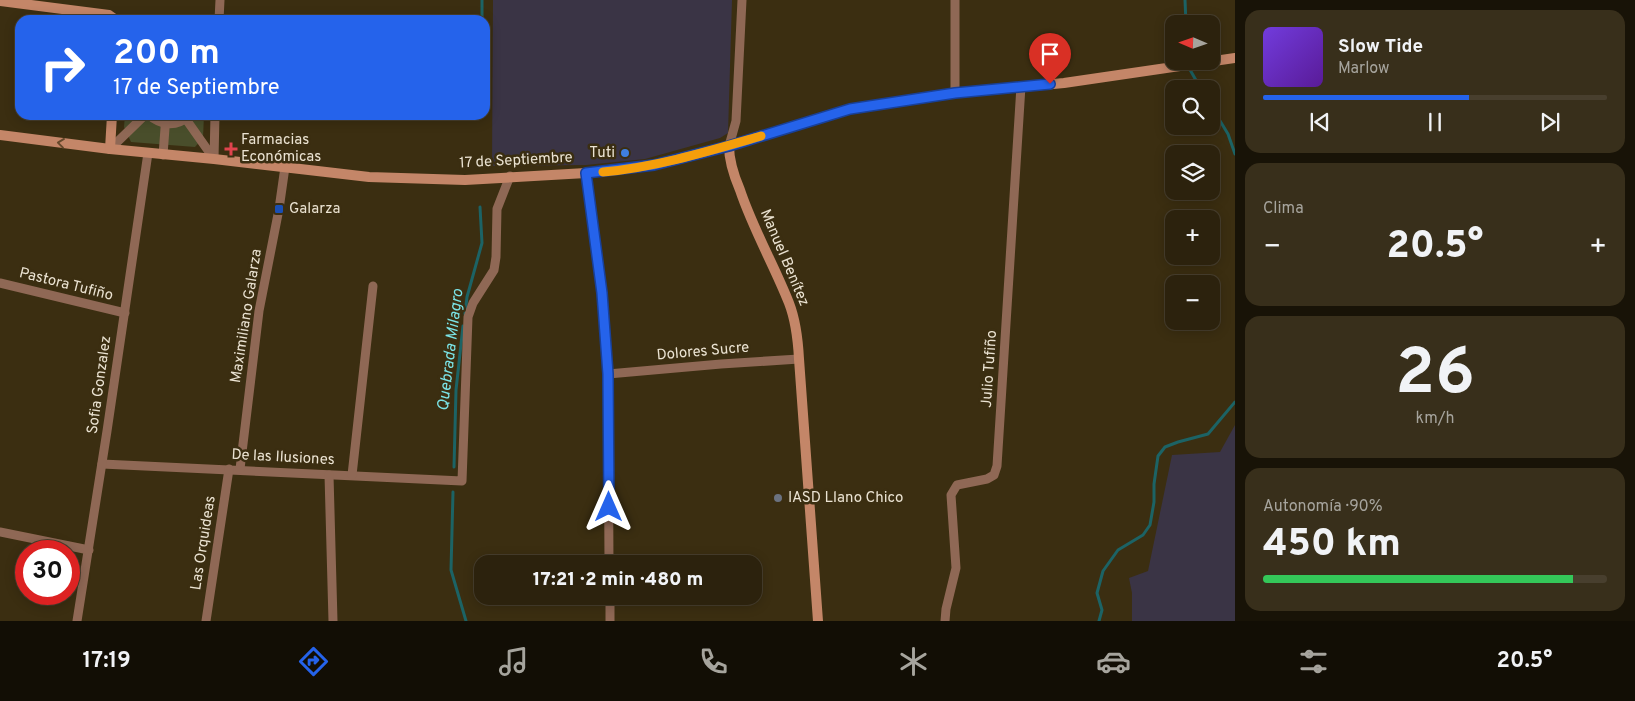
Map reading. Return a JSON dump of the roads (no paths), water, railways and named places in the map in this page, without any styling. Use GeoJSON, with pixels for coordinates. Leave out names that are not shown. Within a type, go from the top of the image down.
{"type":"FeatureCollection","features":[{"type":"Feature","properties":{"kind":"street"},"geometry":{"type":"LineString","coordinates":[[219,15],[220,0]]}},
{"type":"Feature","properties":{"kind":"street","name":"Manuel Benítez"},"geometry":{"type":"LineString","coordinates":[[742,0],[736,121],[729,146],[730,158],[756,233],[789,303],[794,320],[800,359],[818,621]]}},
{"type":"Feature","properties":{"kind":"street"},"geometry":{"type":"LineString","coordinates":[[955,0],[955,93]]}},
{"type":"Feature","properties":{"kind":"street"},"geometry":{"type":"LineString","coordinates":[[0,1],[109,15]]}},
{"type":"Feature","properties":{"kind":"street","name":"17 de Septiembre"},"geometry":{"type":"LineString","coordinates":[[1220,60],[1235,58]]}},
{"type":"Feature","properties":{"kind":"street","name":"17 de Septiembre"},"geometry":{"type":"LineString","coordinates":[[0,135],[369,177],[465,180],[586,173],[654,165],[729,146],[850,109],[955,93],[1064,83],[1165,68]]}},
{"type":"Feature","properties":{"kind":"street","name":"Julio Tufiño"},"geometry":{"type":"LineString","coordinates":[[945,621],[956,568],[951,495],[957,485],[987,479],[994,474],[997,466],[1021,86]]}},
{"type":"Feature","properties":{"kind":"street"},"geometry":{"type":"LineString","coordinates":[[110,149],[112,120]]}},
{"type":"Feature","properties":{"kind":"street"},"geometry":{"type":"LineString","coordinates":[[110,149],[140,120]]}},
{"type":"Feature","properties":{"kind":"street"},"geometry":{"type":"LineString","coordinates":[[163,155],[166,120]]}},
{"type":"Feature","properties":{"kind":"street"},"geometry":{"type":"LineString","coordinates":[[168,120],[176,123],[181,120]]}},
{"type":"Feature","properties":{"kind":"street"},"geometry":{"type":"LineString","coordinates":[[190,120],[214,159]]}},
{"type":"Feature","properties":{"kind":"street"},"geometry":{"type":"LineString","coordinates":[[214,159],[216,120]]}},
{"type":"Feature","properties":{"kind":"street","name":"Sofia Gonzalez"},"geometry":{"type":"LineString","coordinates":[[77,621],[148,153]]}},
{"type":"Feature","properties":{"kind":"street","name":"Maximiliano Galarza"},"geometry":{"type":"LineString","coordinates":[[240,469],[259,311],[279,209],[284,166]]}},
{"type":"Feature","properties":{"kind":"street"},"geometry":{"type":"LineString","coordinates":[[586,173],[602,293],[608,374],[609,555]]}},
{"type":"Feature","properties":{"kind":"street","name":"De las Ilusiones"},"geometry":{"type":"LineString","coordinates":[[102,464],[240,469],[462,481],[468,317],[473,303],[494,270],[497,210],[510,176]]}},
{"type":"Feature","properties":{"kind":"street","name":"Pastora Tufiño"},"geometry":{"type":"LineString","coordinates":[[0,283],[125,313]]}},
{"type":"Feature","properties":{"kind":"street"},"geometry":{"type":"LineString","coordinates":[[352,475],[372,286]]}},
{"type":"Feature","properties":{"kind":"street","name":"Dolores Sucre"},"geometry":{"type":"LineString","coordinates":[[608,374],[800,359]]}},
{"type":"Feature","properties":{"kind":"street","name":"Las Orquideas"},"geometry":{"type":"LineString","coordinates":[[206,621],[229,469]]}},
{"type":"Feature","properties":{"kind":"street"},"geometry":{"type":"LineString","coordinates":[[329,475],[334,621]]}},
{"type":"Feature","properties":{"kind":"street"},"geometry":{"type":"LineString","coordinates":[[0,532],[89,550]]}},
{"type":"Feature","properties":{"kind":"street"},"geometry":{"type":"LineString","coordinates":[[610,605],[610,621]]}},
{"type":"Feature","properties":{"kind":"waterway","name":"Quebrada Milagro"},"geometry":{"type":"LineString","coordinates":[[482,0],[482,15]]}},
{"type":"Feature","properties":{"kind":"waterway"},"geometry":{"type":"LineString","coordinates":[[1185,0],[1186,15]]}},
{"type":"Feature","properties":{"kind":"waterway"},"geometry":{"type":"LineString","coordinates":[[1190,70],[1196,80]]}},
{"type":"Feature","properties":{"kind":"waterway"},"geometry":{"type":"LineString","coordinates":[[1220,121],[1228,134],[1235,154]]}},
{"type":"Feature","properties":{"kind":"waterway","name":"Quebrada Milagro"},"geometry":{"type":"LineString","coordinates":[[465,314],[467,297],[482,243],[480,207]]}},
{"type":"Feature","properties":{"kind":"waterway","name":"Quebrada Milagro"},"geometry":{"type":"LineString","coordinates":[[454,467],[456,390],[463,326]]}},
{"type":"Feature","properties":{"kind":"waterway"},"geometry":{"type":"LineString","coordinates":[[1099,621],[1102,610],[1097,593],[1103,571],[1118,550],[1143,535],[1150,525],[1158,456],[1165,447],[1208,434],[1235,402]]}},
{"type":"Feature","properties":{"kind":"waterway","name":"Quebrada Milagro"},"geometry":{"type":"LineString","coordinates":[[453,492],[451,570],[466,621]]}},
{"type":"Feature","properties":{"kind":"place","name":"Farmacias Económicas"},"geometry":{"type":"Point","coordinates":[231,149]}},
{"type":"Feature","properties":{"kind":"place","name":"Tuti"},"geometry":{"type":"Point","coordinates":[625,153]}},
{"type":"Feature","properties":{"kind":"place","name":"Galarza"},"geometry":{"type":"Point","coordinates":[279,209]}},
{"type":"Feature","properties":{"kind":"place","name":"IASD Llano Chico"},"geometry":{"type":"Point","coordinates":[778,498]}}]}
